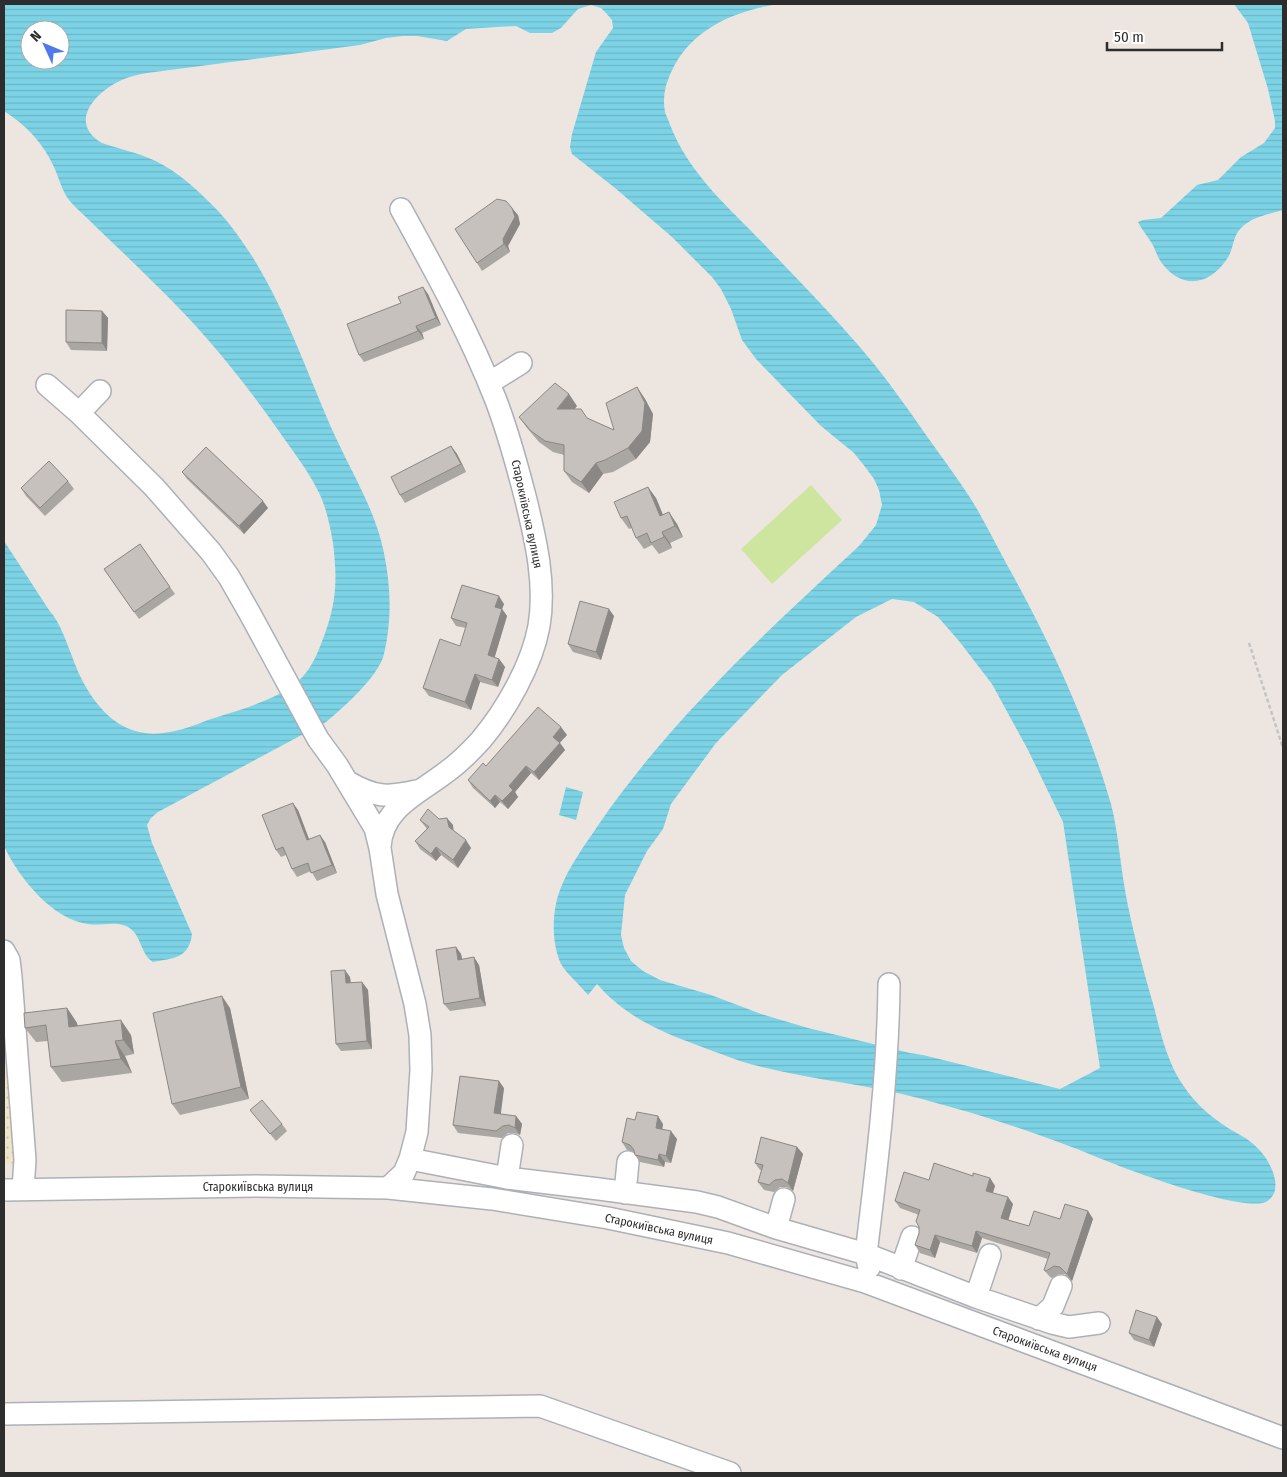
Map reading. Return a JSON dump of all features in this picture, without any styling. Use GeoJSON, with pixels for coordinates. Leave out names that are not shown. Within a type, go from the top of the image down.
{"type":"FeatureCollection","features":[{"type":"Feature","properties":{"kind":"street","name":"Старокиївська вулиця"},"geometry":{"type":"LineString","coordinates":[[383,874],[380,848],[384,829],[396,809],[417,791],[444,774],[463,758],[481,740],[508,701],[521,676],[538,629],[542,587],[536,547],[509,437],[449,296],[402,208]]}},
{"type":"Feature","properties":{"kind":"street"},"geometry":{"type":"LineString","coordinates":[[483,373],[521,363]]}},
{"type":"Feature","properties":{"kind":"street"},"geometry":{"type":"LineString","coordinates":[[47,385],[79,413],[154,486],[211,552],[229,577],[318,739],[375,828],[383,874],[412,989],[420,1035],[421,1070],[417,1132],[404,1173],[388,1188]]}},
{"type":"Feature","properties":{"kind":"street"},"geometry":{"type":"LineString","coordinates":[[79,413],[100,392]]}},
{"type":"Feature","properties":{"kind":"street"},"geometry":{"type":"LineString","coordinates":[[342,774],[365,792],[381,796],[398,796],[417,791]]}},
{"type":"Feature","properties":{"kind":"street"},"geometry":{"type":"LineString","coordinates":[[4,951],[9,960],[11,977],[25,1160],[14,1190]]}},
{"type":"Feature","properties":{"kind":"street"},"geometry":{"type":"LineString","coordinates":[[865,1282],[869,1268],[866,1254],[882,1120],[890,984]]}},
{"type":"Feature","properties":{"kind":"street"},"geometry":{"type":"LineString","coordinates":[[507,1178],[512,1145]]}},
{"type":"Feature","properties":{"kind":"street"},"geometry":{"type":"LineString","coordinates":[[410,1159],[507,1178],[697,1202],[718,1207],[776,1228],[866,1254],[976,1297],[1046,1321],[1069,1327],[1099,1323]]}},
{"type":"Feature","properties":{"kind":"street"},"geometry":{"type":"LineString","coordinates":[[625,1193],[628,1162]]}},
{"type":"Feature","properties":{"kind":"street","name":"Старокиївська вулиця"},"geometry":{"type":"LineString","coordinates":[[14,1190],[256,1186],[388,1188],[501,1200],[608,1218],[728,1243],[865,1282],[1283,1438]]}},
{"type":"Feature","properties":{"kind":"street"},"geometry":{"type":"LineString","coordinates":[[776,1228],[784,1199]]}},
{"type":"Feature","properties":{"kind":"street"},"geometry":{"type":"LineString","coordinates":[[901,1269],[912,1237]]}},
{"type":"Feature","properties":{"kind":"street"},"geometry":{"type":"LineString","coordinates":[[976,1297],[990,1255]]}},
{"type":"Feature","properties":{"kind":"street"},"geometry":{"type":"LineString","coordinates":[[1046,1321],[1061,1286]]}},
{"type":"Feature","properties":{"kind":"street"},"geometry":{"type":"LineString","coordinates":[[4,1414],[540,1406],[730,1473]]}},
{"type":"Feature","properties":{"kind":"path"},"geometry":{"type":"LineString","coordinates":[[1249,643],[1283,748]]}},
{"type":"Feature","properties":{"kind":"sand"},"geometry":{"type":"Polygon","coordinates":[[[4,990],[18,1165],[4,1164],[4,990]]]}},
{"type":"Feature","properties":{"kind":"green space"},"geometry":{"type":"Polygon","coordinates":[[[811,485],[842,520],[772,584],[741,549],[811,485]]]}},
{"type":"Feature","properties":{"kind":"water"},"geometry":{"type":"Polygon","coordinates":[[[4,4],[779,4],[761,7],[727,18],[698,37],[686,49],[676,63],[665,92],[665,112],[673,132],[701,178],[823,306],[878,369],[955,476],[979,513],[1022,591],[1051,650],[1078,711],[1101,773],[1111,804],[1134,934],[1159,1028],[1174,1070],[1189,1094],[1208,1114],[1249,1141],[1264,1156],[1275,1181],[1275,1190],[1272,1197],[1266,1202],[1252,1203],[1209,1196],[1134,1171],[1033,1133],[944,1105],[877,1089],[785,1072],[740,1061],[651,1026],[628,1012],[597,984],[588,995],[561,964],[555,942],[556,904],[563,883],[574,862],[599,824],[627,785],[688,713],[755,644],[859,546],[876,525],[882,505],[879,490],[874,479],[854,453],[821,426],[756,359],[742,340],[731,309],[721,289],[712,277],[672,237],[572,154],[570,147],[572,134],[596,52],[613,28],[612,20],[606,13],[601,8],[591,5],[578,9],[561,28],[552,33],[530,33],[516,26],[466,29],[447,41],[417,36],[403,36],[386,38],[360,45],[147,73],[130,77],[114,84],[91,104],[86,120],[87,128],[93,136],[102,143],[156,161],[171,170],[200,193],[220,213],[240,238],[273,292],[336,438],[376,523],[386,566],[389,616],[387,641],[381,663],[360,691],[326,722],[158,812],[151,818],[147,825],[152,843],[192,934],[184,953],[173,958],[153,962],[145,954],[135,933],[126,926],[117,924],[88,924],[75,921],[50,906],[18,871],[4,846],[4,541],[57,621],[86,687],[100,707],[117,723],[127,728],[138,732],[159,734],[180,730],[264,701],[297,682],[313,662],[326,630],[333,606],[335,571],[333,543],[320,495],[305,469],[269,417],[223,357],[189,319],[72,203],[64,193],[50,158],[39,142],[20,122],[4,111],[4,4]],[[892,599],[856,617],[782,675],[716,743],[671,804],[663,829],[647,851],[625,895],[621,935],[624,948],[631,961],[643,971],[660,980],[711,995],[761,1014],[808,1028],[1060,1089],[1100,1068],[1063,822],[1028,750],[992,684],[938,617],[914,602],[892,599]]]}},
{"type":"Feature","properties":{"kind":"water"},"geometry":{"type":"Polygon","coordinates":[[[1234,4],[1283,4],[1283,210],[1260,216],[1245,224],[1234,239],[1227,259],[1212,275],[1195,281],[1186,280],[1177,277],[1161,262],[1138,222],[1161,218],[1197,185],[1218,180],[1241,157],[1264,143],[1275,128],[1268,89],[1248,23],[1234,4]]]}},
{"type":"Feature","properties":{"kind":"water"},"geometry":{"type":"Polygon","coordinates":[[[566,787],[583,792],[576,820],[559,815],[566,787]]]}},
{"type":"Feature","properties":{"kind":"building"},"geometry":{"type":"Polygon","coordinates":[[[497,199],[506,201],[512,208],[515,217],[503,239],[504,244],[477,263],[455,229],[497,199]]]}},
{"type":"Feature","properties":{"kind":"building"},"geometry":{"type":"Polygon","coordinates":[[[423,287],[436,318],[416,326],[418,331],[359,355],[347,324],[401,303],[398,297],[423,287]]]}},
{"type":"Feature","properties":{"kind":"building"},"geometry":{"type":"Polygon","coordinates":[[[66,310],[102,311],[102,343],[66,342],[66,310]]]}},
{"type":"Feature","properties":{"kind":"building"},"geometry":{"type":"Polygon","coordinates":[[[555,383],[569,394],[557,409],[581,409],[587,418],[614,430],[606,403],[637,387],[645,403],[642,431],[628,448],[596,463],[581,482],[564,471],[564,445],[545,441],[531,431],[519,417],[555,383]]]}},
{"type":"Feature","properties":{"kind":"building"},"geometry":{"type":"Polygon","coordinates":[[[451,446],[461,464],[400,495],[391,477],[451,446]]]}},
{"type":"Feature","properties":{"kind":"building"},"geometry":{"type":"Polygon","coordinates":[[[206,447],[263,501],[239,526],[182,472],[206,447]]]}},
{"type":"Feature","properties":{"kind":"building"},"geometry":{"type":"Polygon","coordinates":[[[49,461],[68,481],[40,508],[21,488],[49,461]]]}},
{"type":"Feature","properties":{"kind":"building"},"geometry":{"type":"Polygon","coordinates":[[[648,487],[660,516],[669,512],[675,526],[662,532],[664,537],[651,543],[647,533],[636,538],[627,516],[621,518],[614,502],[648,487]]]}},
{"type":"Feature","properties":{"kind":"building"},"geometry":{"type":"Polygon","coordinates":[[[140,544],[170,587],[134,612],[104,569],[140,544]]]}},
{"type":"Feature","properties":{"kind":"building"},"geometry":{"type":"Polygon","coordinates":[[[462,585],[499,596],[495,607],[502,609],[488,655],[499,659],[492,680],[475,674],[465,702],[423,688],[440,639],[460,646],[467,623],[451,618],[462,585]]]}},
{"type":"Feature","properties":{"kind":"building"},"geometry":{"type":"Polygon","coordinates":[[[580,601],[609,609],[596,652],[568,644],[580,601]]]}},
{"type":"Feature","properties":{"kind":"building"},"geometry":{"type":"Polygon","coordinates":[[[538,707],[561,727],[553,737],[560,743],[534,772],[526,766],[509,786],[513,790],[502,801],[495,795],[490,801],[468,780],[483,763],[486,766],[538,707]]]}},
{"type":"Feature","properties":{"kind":"building"},"geometry":{"type":"Polygon","coordinates":[[[293,803],[307,840],[320,835],[332,865],[311,873],[308,863],[292,869],[283,847],[276,850],[262,815],[293,803]]]}},
{"type":"Feature","properties":{"kind":"building"},"geometry":{"type":"Polygon","coordinates":[[[428,809],[439,819],[447,818],[449,827],[466,840],[453,860],[436,847],[431,854],[415,841],[429,827],[420,820],[428,809]]]}},
{"type":"Feature","properties":{"kind":"building"},"geometry":{"type":"Polygon","coordinates":[[[456,947],[458,960],[474,957],[480,998],[444,1004],[436,950],[456,947]]]}},
{"type":"Feature","properties":{"kind":"building"},"geometry":{"type":"Polygon","coordinates":[[[345,970],[346,983],[362,982],[367,1041],[336,1044],[331,971],[345,970]]]}},
{"type":"Feature","properties":{"kind":"building"},"geometry":{"type":"Polygon","coordinates":[[[222,996],[241,1087],[172,1104],[153,1013],[222,996]]]}},
{"type":"Feature","properties":{"kind":"building"},"geometry":{"type":"Polygon","coordinates":[[[67,1008],[69,1027],[121,1020],[123,1040],[115,1041],[121,1059],[51,1067],[46,1025],[25,1028],[24,1013],[67,1008]]]}},
{"type":"Feature","properties":{"kind":"building"},"geometry":{"type":"Polygon","coordinates":[[[460,1076],[499,1081],[494,1113],[516,1116],[515,1128],[509,1125],[503,1126],[496,1131],[453,1125],[460,1076]]]}},
{"type":"Feature","properties":{"kind":"building"},"geometry":{"type":"Polygon","coordinates":[[[262,1100],[282,1124],[270,1134],[250,1110],[262,1100]]]}},
{"type":"Feature","properties":{"kind":"building"},"geometry":{"type":"Polygon","coordinates":[[[637,1112],[658,1116],[656,1128],[671,1131],[666,1156],[659,1154],[658,1160],[635,1155],[630,1145],[622,1142],[627,1118],[635,1120],[637,1112]]]}},
{"type":"Feature","properties":{"kind":"building"},"geometry":{"type":"Polygon","coordinates":[[[761,1137],[797,1147],[788,1183],[782,1179],[775,1180],[769,1185],[758,1182],[763,1165],[755,1163],[761,1137]]]}},
{"type":"Feature","properties":{"kind":"building"},"geometry":{"type":"Polygon","coordinates":[[[934,1163],[973,1176],[973,1173],[990,1178],[986,1191],[1008,1197],[1001,1218],[1029,1226],[1034,1211],[1060,1219],[1065,1204],[1088,1211],[1067,1274],[1060,1267],[1054,1266],[1046,1271],[1044,1270],[1050,1253],[976,1231],[972,1246],[935,1235],[930,1250],[915,1245],[919,1233],[916,1221],[920,1210],[895,1201],[904,1172],[929,1180],[934,1163]]]}},
{"type":"Feature","properties":{"kind":"building"},"geometry":{"type":"Polygon","coordinates":[[[1136,1310],[1157,1317],[1149,1340],[1129,1333],[1136,1310]]]}}]}
